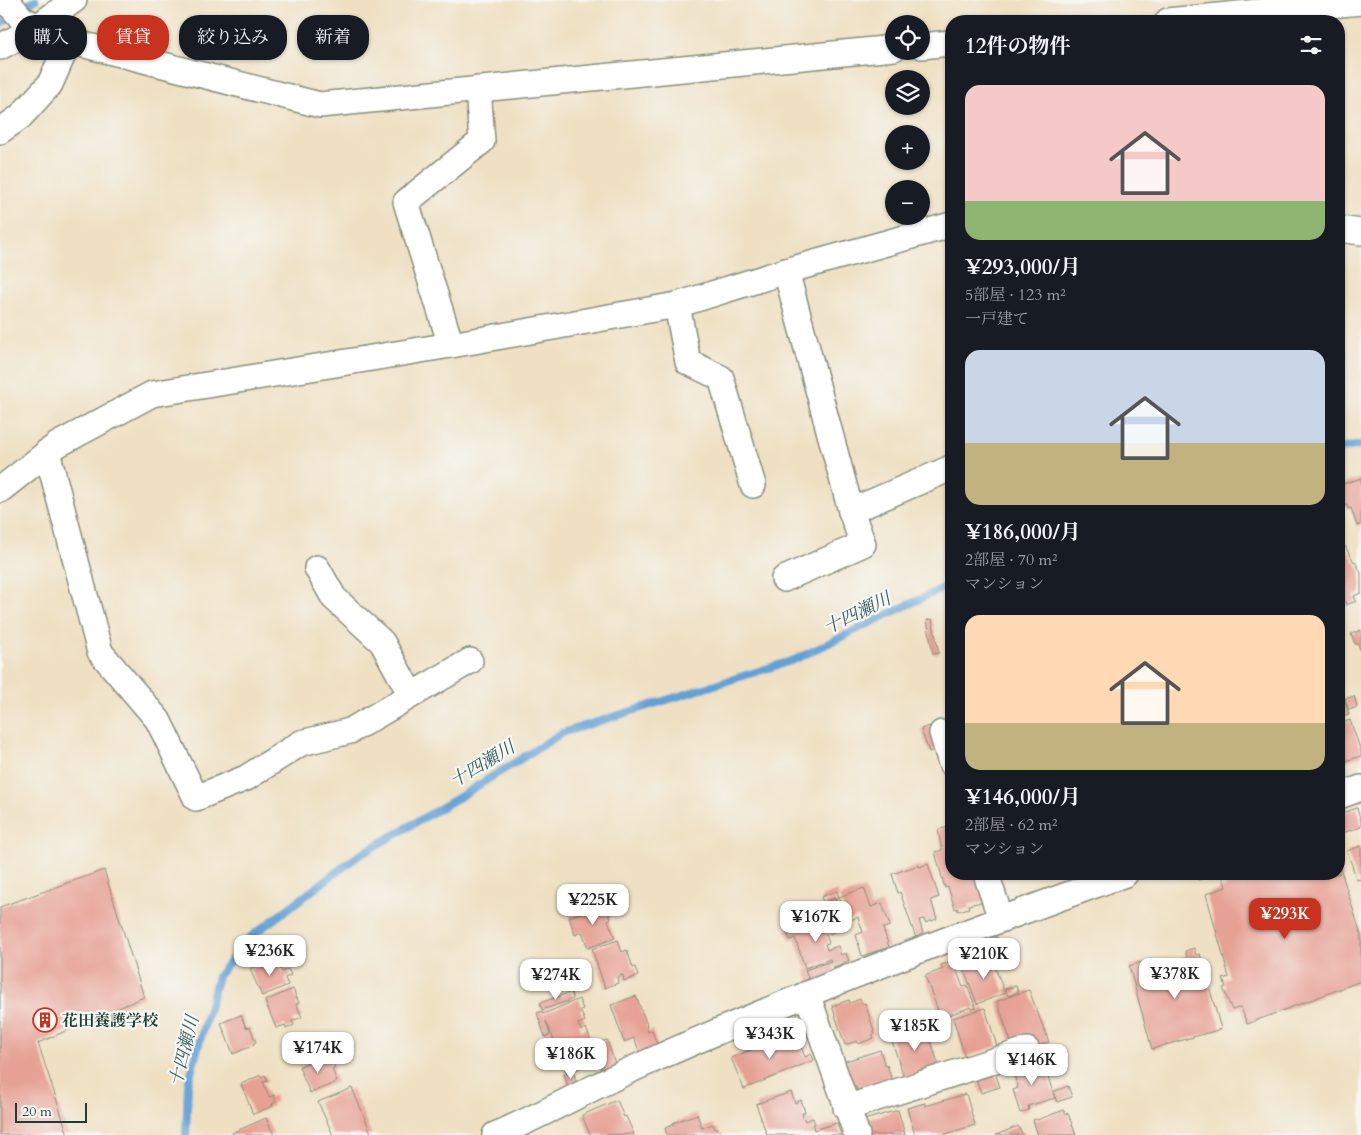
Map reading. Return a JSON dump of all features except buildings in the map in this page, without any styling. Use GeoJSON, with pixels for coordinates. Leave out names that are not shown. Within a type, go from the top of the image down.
{"type":"FeatureCollection","features":[{"type":"Feature","properties":{"kind":"street"},"geometry":{"type":"LineString","coordinates":[[0,47],[18,13],[74,0]]}},
{"type":"Feature","properties":{"kind":"street"},"geometry":{"type":"LineString","coordinates":[[1229,15],[1361,2]]}},
{"type":"Feature","properties":{"kind":"street"},"geometry":{"type":"LineString","coordinates":[[930,45],[945,44]]}},
{"type":"Feature","properties":{"kind":"street"},"geometry":{"type":"LineString","coordinates":[[87,46],[320,105],[885,49]]}},
{"type":"Feature","properties":{"kind":"street"},"geometry":{"type":"LineString","coordinates":[[0,131],[20,117],[50,84],[60,60]]}},
{"type":"Feature","properties":{"kind":"street"},"geometry":{"type":"LineString","coordinates":[[451,346],[406,202],[482,142],[478,89]]}},
{"type":"Feature","properties":{"kind":"street"},"geometry":{"type":"LineString","coordinates":[[0,490],[57,445],[152,394],[451,346],[677,305],[786,271],[945,227]]}},
{"type":"Feature","properties":{"kind":"street"},"geometry":{"type":"LineString","coordinates":[[1345,230],[1361,232]]}},
{"type":"Feature","properties":{"kind":"street"},"geometry":{"type":"LineString","coordinates":[[784,579],[863,544],[851,511],[786,271]]}},
{"type":"Feature","properties":{"kind":"street"},"geometry":{"type":"LineString","coordinates":[[677,305],[688,362],[721,378],[753,485]]}},
{"type":"Feature","properties":{"kind":"street"},"geometry":{"type":"LineString","coordinates":[[47,452],[100,652],[158,720],[196,798],[246,778],[301,743],[350,731],[470,661]]}},
{"type":"Feature","properties":{"kind":"street"},"geometry":{"type":"LineString","coordinates":[[851,511],[945,471]]}},
{"type":"Feature","properties":{"kind":"street"},"geometry":{"type":"LineString","coordinates":[[317,568],[334,598],[382,642],[411,696]]}},
{"type":"Feature","properties":{"kind":"street"},"geometry":{"type":"LineString","coordinates":[[942,733],[945,743]]}},
{"type":"Feature","properties":{"kind":"street"},"geometry":{"type":"LineString","coordinates":[[1345,794],[1361,788]]}},
{"type":"Feature","properties":{"kind":"street"},"geometry":{"type":"LineString","coordinates":[[988,880],[1001,919]]}},
{"type":"Feature","properties":{"kind":"street"},"geometry":{"type":"LineString","coordinates":[[499,1134],[635,1068],[807,994],[1001,919],[1108,880]]}},
{"type":"Feature","properties":{"kind":"street"},"geometry":{"type":"LineString","coordinates":[[807,994],[857,1135]]}},
{"type":"Feature","properties":{"kind":"street"},"geometry":{"type":"LineString","coordinates":[[846,1108],[1027,1050]]}},
{"type":"Feature","properties":{"kind":"waterway"},"geometry":{"type":"LineString","coordinates":[[0,24],[35,0]]}},
{"type":"Feature","properties":{"kind":"waterway","name":"十四瀬川"},"geometry":{"type":"LineString","coordinates":[[1345,448],[1361,445]]}},
{"type":"Feature","properties":{"kind":"waterway","name":"十四瀬川"},"geometry":{"type":"LineString","coordinates":[[186,1135],[188,1084],[218,976],[249,938],[358,856],[458,798],[562,733],[794,660],[945,587]]}},
{"type":"Feature","properties":{"kind":"place","name":"花田養護学校"},"geometry":{"type":"Point","coordinates":[45,1020]}}]}
